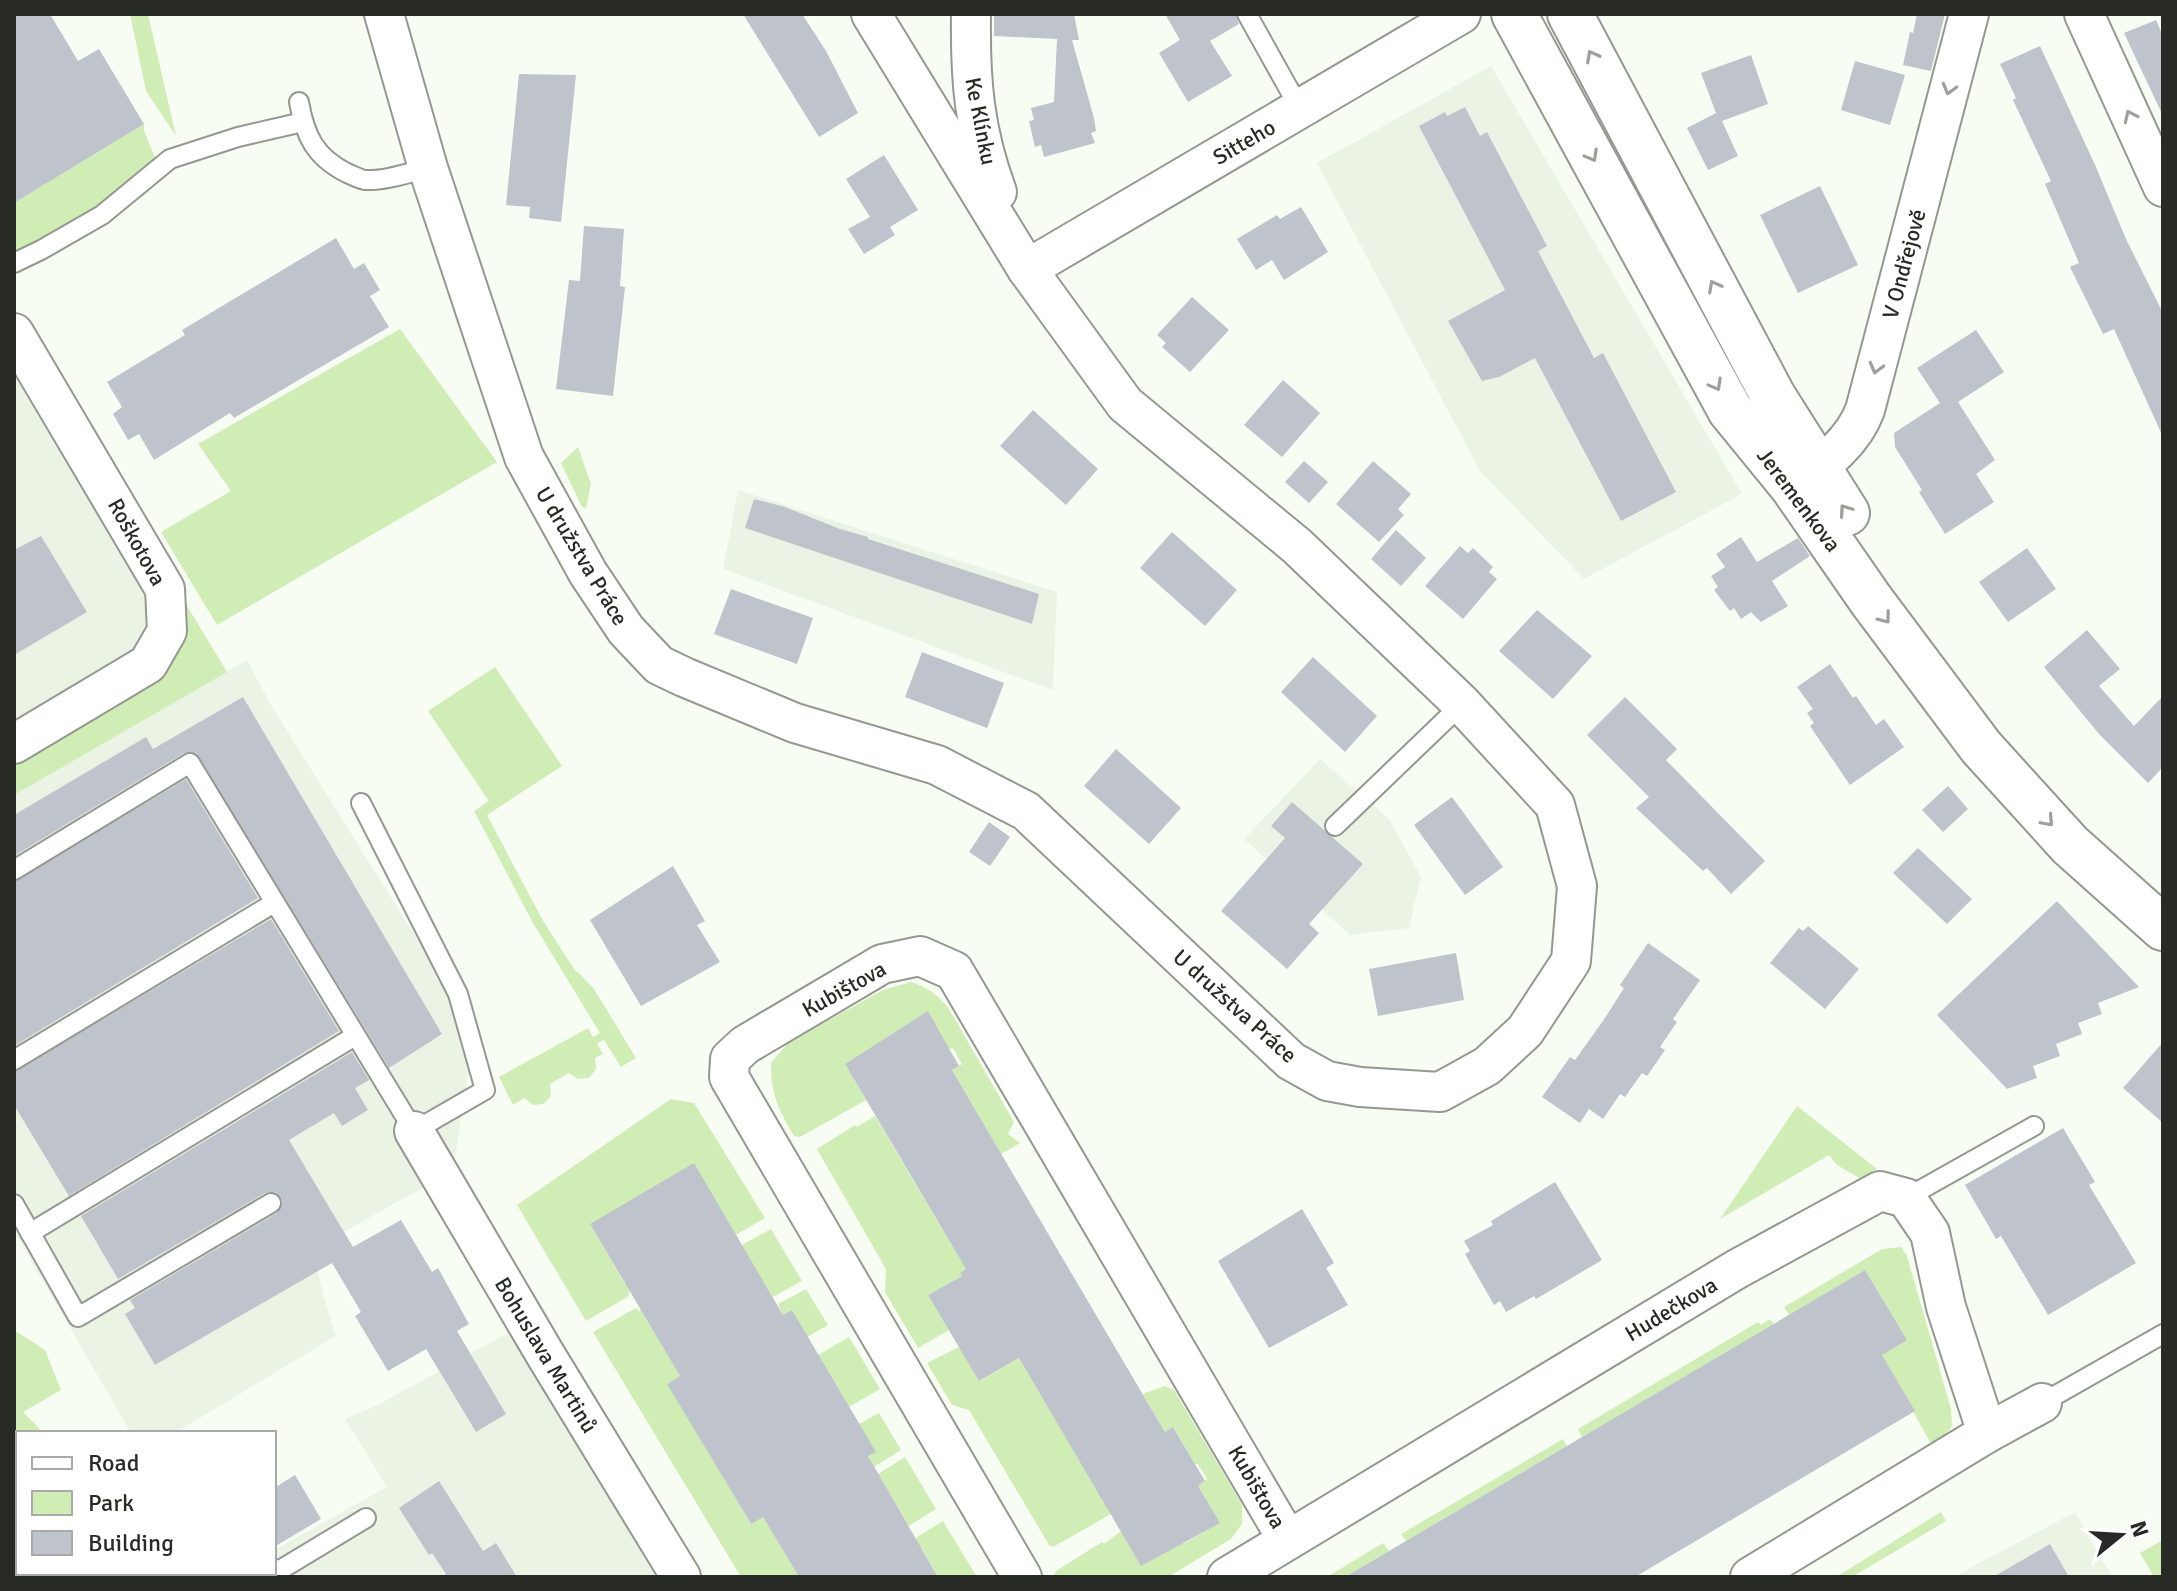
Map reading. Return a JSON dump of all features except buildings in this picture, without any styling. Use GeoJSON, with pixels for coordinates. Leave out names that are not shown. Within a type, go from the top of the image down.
{"type":"FeatureCollection","features":[{"type":"Feature","properties":{"kind":"street","name":"U družstva Práce"},"geometry":{"type":"LineString","coordinates":[[384,14],[428,168],[524,457],[588,573],[626,630],[659,665],[795,723],[937,765],[1026,811],[1291,1061],[1327,1081],[1360,1087],[1440,1092],[1487,1066],[1525,1031],[1571,961],[1577,886],[1555,805],[1462,704],[1297,546],[1125,404],[1027,269],[871,14]]}},
{"type":"Feature","properties":{"kind":"street","name":"Ke Klínku"},"geometry":{"type":"LineString","coordinates":[[971,14],[970,75],[983,155],[1027,269]]}},
{"type":"Feature","properties":{"kind":"street","name":"Sitteho"},"geometry":{"type":"LineString","coordinates":[[1027,269],[1461,14]]}},
{"type":"Feature","properties":{"kind":"street","name":"Jeremenkova"},"geometry":{"type":"LineString","coordinates":[[1514,14],[1730,410],[1804,477],[1896,584],[2004,730],[2092,826],[2163,892]]}},
{"type":"Feature","properties":{"kind":"street","name":"Jeremenkova"},"geometry":{"type":"LineString","coordinates":[[1570,14],[1773,396],[1804,477],[1871,600],[1981,747],[2070,845],[2163,928]]}},
{"type":"Feature","properties":{"kind":"street","name":"V Ondřejově"},"geometry":{"type":"LineString","coordinates":[[1804,477],[1852,437],[1865,410],[1969,14]]}},
{"type":"Feature","properties":{"kind":"street"},"geometry":{"type":"LineString","coordinates":[[2084,14],[2163,187]]}},
{"type":"Feature","properties":{"kind":"street","name":"Roškotova"},"geometry":{"type":"LineString","coordinates":[[14,333],[165,589],[167,631],[148,664],[14,744]]}},
{"type":"Feature","properties":{"kind":"street","name":"Kubištova"},"geometry":{"type":"LineString","coordinates":[[1022,1577],[729,1077],[730,1059],[745,1045],[882,964],[920,956],[954,971],[1287,1539]]}},
{"type":"Feature","properties":{"kind":"street","name":"Bohuslava Martinů"},"geometry":{"type":"LineString","coordinates":[[414,1131],[681,1577]]}},
{"type":"Feature","properties":{"kind":"street","name":"Hudečkova"},"geometry":{"type":"LineString","coordinates":[[1227,1577],[1750,1262],[1880,1191],[1906,1198]]}},
{"type":"Feature","properties":{"kind":"street"},"geometry":{"type":"LineString","coordinates":[[1906,1198],[1930,1233],[1946,1307],[1987,1433]]}},
{"type":"Feature","properties":{"kind":"street"},"geometry":{"type":"LineString","coordinates":[[1750,1577],[2042,1403]]}},
{"type":"Feature","properties":{"kind":"lane"},"geometry":{"type":"LineString","coordinates":[[1247,14],[1300,109]]}},
{"type":"Feature","properties":{"kind":"lane"},"geometry":{"type":"LineString","coordinates":[[299,102],[303,122],[316,152],[337,168],[362,180],[387,178],[428,168]]}},
{"type":"Feature","properties":{"kind":"lane"},"geometry":{"type":"LineString","coordinates":[[14,263],[102,215],[170,159],[238,137],[303,122]]}},
{"type":"Feature","properties":{"kind":"lane"},"geometry":{"type":"LineString","coordinates":[[1335,826],[1462,704]]}},
{"type":"Feature","properties":{"kind":"lane"},"geometry":{"type":"LineString","coordinates":[[14,870],[190,763],[414,1131],[485,1090],[458,994],[361,803]]}},
{"type":"Feature","properties":{"kind":"lane"},"geometry":{"type":"LineString","coordinates":[[14,1060],[274,903]]}},
{"type":"Feature","properties":{"kind":"lane"},"geometry":{"type":"LineString","coordinates":[[30,1233],[355,1036]]}},
{"type":"Feature","properties":{"kind":"lane"},"geometry":{"type":"LineString","coordinates":[[1906,1198],[2034,1126]]}},
{"type":"Feature","properties":{"kind":"lane"},"geometry":{"type":"LineString","coordinates":[[14,1204],[78,1317],[271,1203]]}},
{"type":"Feature","properties":{"kind":"lane"},"geometry":{"type":"LineString","coordinates":[[2042,1403],[2163,1334]]}},
{"type":"Feature","properties":{"kind":"lane"},"geometry":{"type":"LineString","coordinates":[[276,1569],[280,1570],[366,1518]]}},
{"type":"Feature","properties":{"kind":"shaded area"},"geometry":{"type":"Polygon","coordinates":[[[1491,66],[1742,494],[1584,579],[1480,471],[1317,163],[1491,66]]]}},
{"type":"Feature","properties":{"kind":"shaded area"},"geometry":{"type":"Polygon","coordinates":[[[14,362],[130,553],[198,688],[247,660],[271,705],[475,1032],[453,1171],[313,1249],[336,1336],[178,1431],[130,1431],[14,1231],[14,362]]]}},
{"type":"Feature","properties":{"kind":"shaded area"},"geometry":{"type":"Polygon","coordinates":[[[738,490],[1057,592],[1053,690],[723,569],[738,490]]]}},
{"type":"Feature","properties":{"kind":"shaded area"},"geometry":{"type":"Polygon","coordinates":[[[1320,759],[1389,819],[1421,877],[1409,928],[1350,935],[1244,839],[1320,759]]]}},
{"type":"Feature","properties":{"kind":"shaded area"},"geometry":{"type":"Polygon","coordinates":[[[511,1331],[666,1577],[260,1577],[276,1575],[276,1549],[387,1487],[345,1419],[378,1405],[511,1331]]]}},
{"type":"Feature","properties":{"kind":"shaded area"},"geometry":{"type":"Polygon","coordinates":[[[2075,1512],[2112,1577],[1955,1576],[2075,1512]]]}},
{"type":"Feature","properties":{"kind":"green space"},"geometry":{"type":"Polygon","coordinates":[[[130,14],[148,14],[176,136],[146,91],[130,14]]]}},
{"type":"Feature","properties":{"kind":"green space"},"geometry":{"type":"Polygon","coordinates":[[[144,124],[157,162],[85,220],[14,253],[14,203],[144,124]]]}},
{"type":"Feature","properties":{"kind":"green space"},"geometry":{"type":"Polygon","coordinates":[[[400,329],[497,462],[217,625],[161,532],[231,491],[198,444],[400,329]]]}},
{"type":"Feature","properties":{"kind":"green space"},"geometry":{"type":"Polygon","coordinates":[[[578,447],[591,484],[586,508],[582,507],[561,463],[578,447]]]}},
{"type":"Feature","properties":{"kind":"green space"},"geometry":{"type":"Polygon","coordinates":[[[172,581],[227,672],[14,795],[14,760],[158,674],[172,581]]]}},
{"type":"Feature","properties":{"kind":"green space"},"geometry":{"type":"Polygon","coordinates":[[[495,667],[562,766],[487,815],[542,919],[576,972],[594,989],[636,1058],[621,1067],[604,1040],[597,1044],[603,1054],[595,1058],[596,1069],[589,1078],[578,1079],[569,1073],[550,1084],[551,1096],[543,1104],[533,1105],[524,1098],[513,1105],[499,1077],[588,1028],[593,1037],[600,1033],[533,923],[474,811],[489,801],[428,711],[495,667]]]}},
{"type":"Feature","properties":{"kind":"green space"},"geometry":{"type":"Polygon","coordinates":[[[911,982],[933,992],[949,1009],[1014,1122],[1008,1134],[1020,1143],[1001,1154],[952,1070],[962,1064],[953,1048],[949,1049],[928,1012],[845,1064],[866,1100],[800,1137],[794,1136],[776,1101],[771,1063],[788,1043],[883,990],[911,982]]]}},
{"type":"Feature","properties":{"kind":"green space"},"geometry":{"type":"Polygon","coordinates":[[[671,1099],[694,1103],[765,1218],[734,1236],[590,1224],[625,1284],[646,1282],[628,1293],[629,1296],[586,1321],[517,1205],[671,1099]]]}},
{"type":"Feature","properties":{"kind":"green space"},"geometry":{"type":"Polygon","coordinates":[[[1797,1106],[1877,1169],[1861,1179],[1837,1165],[1829,1155],[1720,1219],[1797,1106]]]}},
{"type":"Feature","properties":{"kind":"green space"},"geometry":{"type":"Polygon","coordinates":[[[875,1116],[966,1269],[960,1273],[962,1276],[928,1295],[949,1330],[918,1348],[885,1292],[886,1269],[817,1149],[875,1116]]]}},
{"type":"Feature","properties":{"kind":"green space"},"geometry":{"type":"Polygon","coordinates":[[[771,1229],[802,1281],[773,1297],[740,1246],[771,1229]]]}},
{"type":"Feature","properties":{"kind":"green space"},"geometry":{"type":"Polygon","coordinates":[[[1901,1247],[1907,1256],[1951,1409],[1952,1426],[1931,1444],[1882,1355],[1906,1339],[1865,1270],[1789,1315],[1784,1307],[1882,1249],[1901,1247]]]}},
{"type":"Feature","properties":{"kind":"green space"},"geometry":{"type":"Polygon","coordinates":[[[806,1289],[828,1325],[807,1337],[792,1310],[783,1315],[778,1304],[806,1289]]]}},
{"type":"Feature","properties":{"kind":"green space"},"geometry":{"type":"Polygon","coordinates":[[[646,1307],[644,1315],[680,1376],[668,1384],[750,1523],[763,1517],[799,1577],[741,1577],[593,1332],[636,1308],[639,1311],[646,1307]]]}},
{"type":"Feature","properties":{"kind":"green space"},"geometry":{"type":"Polygon","coordinates":[[[1770,1319],[1774,1324],[1582,1437],[1578,1429],[1758,1322],[1761,1325],[1770,1319]]]}},
{"type":"Feature","properties":{"kind":"green space"},"geometry":{"type":"Polygon","coordinates":[[[14,1330],[45,1350],[61,1390],[23,1412],[40,1429],[16,1431],[14,1444],[14,1330]]]}},
{"type":"Feature","properties":{"kind":"green space"},"geometry":{"type":"Polygon","coordinates":[[[849,1337],[880,1389],[849,1407],[818,1355],[849,1337]]]}},
{"type":"Feature","properties":{"kind":"green space"},"geometry":{"type":"Polygon","coordinates":[[[959,1347],[980,1381],[1019,1358],[1111,1514],[1053,1547],[1049,1545],[969,1410],[952,1405],[927,1363],[959,1347]]]}},
{"type":"Feature","properties":{"kind":"green space"},"geometry":{"type":"Polygon","coordinates":[[[1165,1386],[1174,1390],[1242,1505],[1242,1524],[1231,1539],[1168,1577],[1053,1577],[1056,1571],[1121,1531],[1185,1543],[1219,1523],[1198,1486],[1207,1479],[1174,1428],[1165,1432],[1143,1394],[1165,1386]]]}},
{"type":"Feature","properties":{"kind":"green space"},"geometry":{"type":"Polygon","coordinates":[[[879,1413],[901,1450],[874,1467],[868,1456],[875,1452],[859,1424],[879,1413]]]}},
{"type":"Feature","properties":{"kind":"green space"},"geometry":{"type":"Polygon","coordinates":[[[1563,1439],[1567,1446],[1406,1541],[1401,1534],[1563,1439]]]}},
{"type":"Feature","properties":{"kind":"green space"},"geometry":{"type":"Polygon","coordinates":[[[905,1457],[936,1509],[907,1527],[878,1474],[905,1457]]]}},
{"type":"Feature","properties":{"kind":"green space"},"geometry":{"type":"Polygon","coordinates":[[[1941,1512],[1946,1521],[1852,1577],[1836,1577],[1941,1512]]]}},
{"type":"Feature","properties":{"kind":"green space"},"geometry":{"type":"Polygon","coordinates":[[[943,1521],[977,1577],[938,1577],[922,1548],[919,1548],[914,1539],[943,1521]]]}},
{"type":"Feature","properties":{"kind":"green space"},"geometry":{"type":"Polygon","coordinates":[[[2163,1540],[2163,1577],[2154,1577],[2140,1553],[2163,1540]]]}},
{"type":"Feature","properties":{"kind":"green space"},"geometry":{"type":"Polygon","coordinates":[[[1383,1543],[1389,1551],[1345,1577],[1327,1577],[1383,1543]]]}}]}
